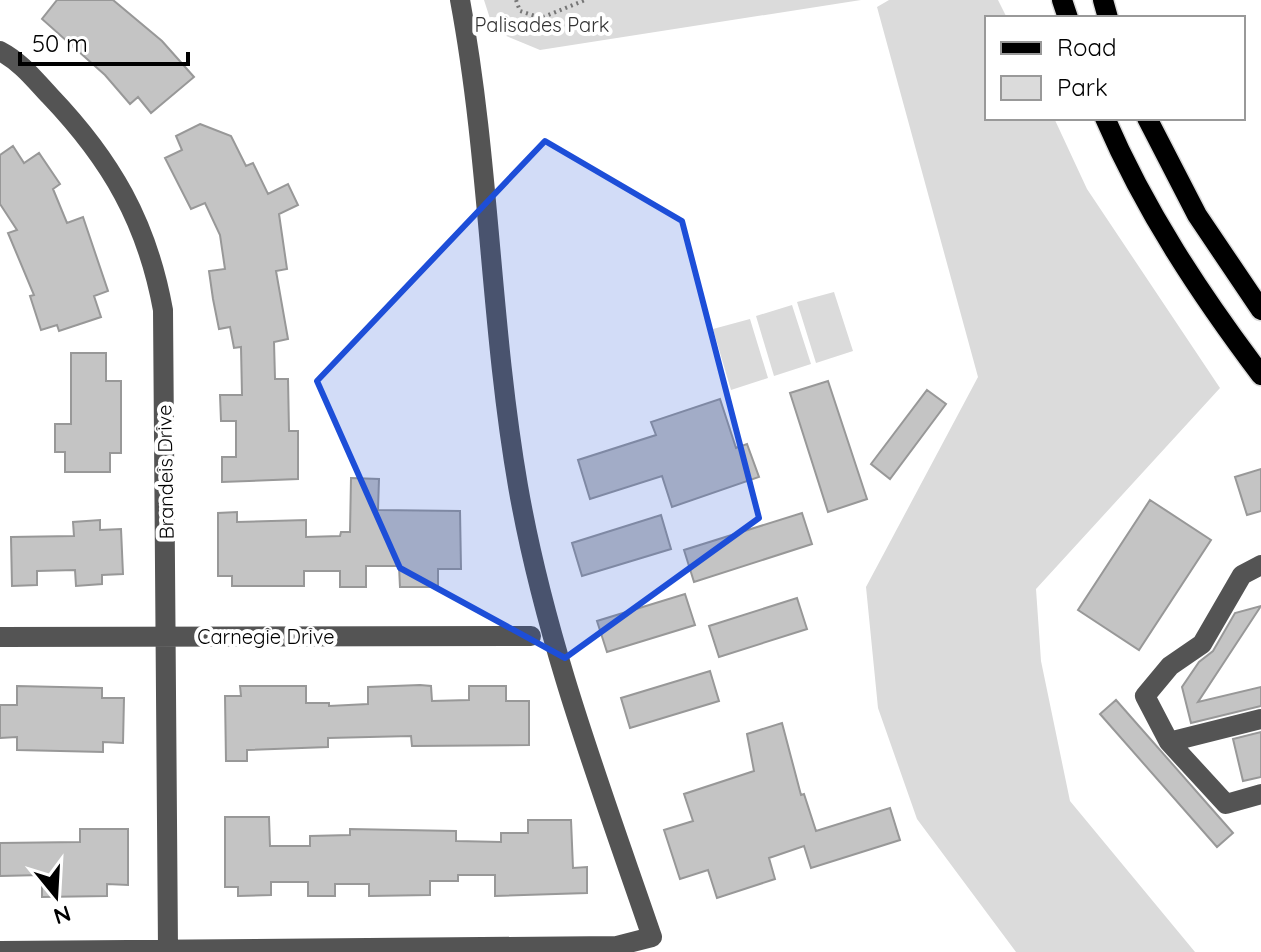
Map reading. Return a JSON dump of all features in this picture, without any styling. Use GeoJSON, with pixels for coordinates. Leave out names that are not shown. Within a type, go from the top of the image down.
{"type":"FeatureCollection","features":[{"type":"Feature","properties":{"kind":"main road"},"geometry":{"type":"LineString","coordinates":[[1106,120],[1125,165],[1164,235],[1212,310],[1261,375]]}},
{"type":"Feature","properties":{"kind":"main road"},"geometry":{"type":"LineString","coordinates":[[1148,120],[1197,215],[1261,310]]}},
{"type":"Feature","properties":{"kind":"street"},"geometry":{"type":"LineString","coordinates":[[0,951],[617,946],[652,937],[550,638],[518,489],[497,353],[471,59],[460,0]]}},
{"type":"Feature","properties":{"kind":"street","name":"Brandeis Drive"},"geometry":{"type":"LineString","coordinates":[[0,51],[16,60],[85,134],[130,202],[156,275],[163,310],[168,636],[168,949]]}},
{"type":"Feature","properties":{"kind":"street"},"geometry":{"type":"LineString","coordinates":[[1261,565],[1242,575],[1202,644],[1170,666],[1145,696],[1169,742],[1226,804],[1261,794]]}},
{"type":"Feature","properties":{"kind":"street","name":"Carnegie Drive"},"geometry":{"type":"LineString","coordinates":[[0,637],[531,636]]}},
{"type":"Feature","properties":{"kind":"street"},"geometry":{"type":"LineString","coordinates":[[1169,742],[1261,719]]}},
{"type":"Feature","properties":{"kind":"path"},"geometry":{"type":"LineString","coordinates":[[516,0],[520,11],[541,18],[585,0]]}},
{"type":"Feature","properties":{"kind":"highlighted area"},"geometry":{"type":"Polygon","coordinates":[[[545,141],[682,221],[759,518],[565,658],[400,568],[317,381],[545,141]]]}},
{"type":"Feature","properties":{"kind":"green space","name":"Palisades Park"},"geometry":{"type":"Polygon","coordinates":[[[484,0],[861,0],[540,50],[494,31],[484,0]]]}},
{"type":"Feature","properties":{"kind":"green space"},"geometry":{"type":"Polygon","coordinates":[[[889,0],[998,0],[1006,16],[985,16],[985,120],[1055,120],[1087,189],[1220,388],[1036,589],[1041,661],[1070,801],[1195,952],[1016,952],[917,819],[878,708],[866,587],[978,377],[877,7],[889,0]]]}},
{"type":"Feature","properties":{"kind":"green space"},"geometry":{"type":"Polygon","coordinates":[[[834,292],[853,351],[816,363],[797,302],[834,292]]]}},
{"type":"Feature","properties":{"kind":"green space"},"geometry":{"type":"Polygon","coordinates":[[[792,305],[811,364],[774,376],[756,316],[792,305]]]}},
{"type":"Feature","properties":{"kind":"green space"},"geometry":{"type":"Polygon","coordinates":[[[750,319],[768,378],[731,390],[713,329],[750,319]]]}},
{"type":"Feature","properties":{"kind":"building"},"geometry":{"type":"Polygon","coordinates":[[[57,0],[113,0],[162,41],[194,77],[151,113],[138,97],[130,104],[105,75],[42,19],[57,0]]]}},
{"type":"Feature","properties":{"kind":"building"},"geometry":{"type":"Polygon","coordinates":[[[200,124],[231,136],[246,166],[253,163],[268,194],[288,184],[298,205],[279,214],[287,269],[276,271],[288,339],[274,342],[275,379],[288,379],[289,431],[298,431],[298,479],[222,482],[222,457],[236,457],[236,421],[221,421],[220,395],[242,395],[241,347],[234,348],[230,327],[219,329],[213,299],[209,271],[225,269],[220,235],[205,203],[191,209],[165,158],[182,150],[176,136],[200,124]]]}},
{"type":"Feature","properties":{"kind":"building"},"geometry":{"type":"Polygon","coordinates":[[[13,146],[24,163],[39,153],[60,184],[53,189],[67,223],[83,217],[108,291],[94,296],[101,317],[59,331],[57,325],[41,330],[30,296],[34,295],[8,233],[17,230],[0,204],[0,155],[13,146]]]}},
{"type":"Feature","properties":{"kind":"building"},"geometry":{"type":"Polygon","coordinates":[[[71,353],[106,353],[106,381],[121,381],[121,453],[110,453],[110,472],[65,472],[65,452],[55,452],[55,424],[71,424],[71,353]]]}},
{"type":"Feature","properties":{"kind":"building"},"geometry":{"type":"Polygon","coordinates":[[[828,381],[867,499],[828,512],[790,393],[828,381]]]}},
{"type":"Feature","properties":{"kind":"building"},"geometry":{"type":"Polygon","coordinates":[[[927,390],[946,404],[890,479],[871,464],[927,390]]]}},
{"type":"Feature","properties":{"kind":"building"},"geometry":{"type":"Polygon","coordinates":[[[720,399],[736,448],[747,444],[759,477],[672,507],[662,476],[590,499],[578,460],[656,435],[651,422],[720,399]]]}},
{"type":"Feature","properties":{"kind":"building"},"geometry":{"type":"Polygon","coordinates":[[[1261,469],[1261,511],[1247,515],[1235,477],[1261,469]]]}},
{"type":"Feature","properties":{"kind":"building"},"geometry":{"type":"Polygon","coordinates":[[[351,478],[379,479],[378,510],[460,511],[461,569],[438,569],[438,587],[400,587],[399,566],[366,566],[366,587],[340,587],[340,571],[304,571],[304,586],[232,586],[232,576],[218,576],[218,513],[237,512],[237,522],[306,520],[306,537],[340,536],[341,532],[350,532],[351,478]]]}},
{"type":"Feature","properties":{"kind":"building"},"geometry":{"type":"Polygon","coordinates":[[[1150,500],[1211,540],[1139,650],[1078,610],[1150,500]]]}},
{"type":"Feature","properties":{"kind":"building"},"geometry":{"type":"Polygon","coordinates":[[[802,513],[812,544],[694,582],[684,550],[802,513]]]}},
{"type":"Feature","properties":{"kind":"building"},"geometry":{"type":"Polygon","coordinates":[[[661,515],[671,549],[582,576],[572,543],[661,515]]]}},
{"type":"Feature","properties":{"kind":"building"},"geometry":{"type":"Polygon","coordinates":[[[100,520],[100,530],[121,529],[123,574],[102,575],[102,584],[76,586],[75,570],[37,571],[37,585],[12,586],[11,537],[74,536],[73,522],[100,520]]]}},
{"type":"Feature","properties":{"kind":"building"},"geometry":{"type":"Polygon","coordinates":[[[685,594],[695,625],[607,652],[597,621],[685,594]]]}},
{"type":"Feature","properties":{"kind":"building"},"geometry":{"type":"Polygon","coordinates":[[[797,598],[807,629],[719,657],[709,626],[797,598]]]}},
{"type":"Feature","properties":{"kind":"building"},"geometry":{"type":"Polygon","coordinates":[[[1261,606],[1198,702],[1261,687],[1261,706],[1191,723],[1182,687],[1199,662],[1213,651],[1235,613],[1261,606]]]}},
{"type":"Feature","properties":{"kind":"building"},"geometry":{"type":"Polygon","coordinates":[[[710,671],[719,701],[630,728],[621,698],[710,671]]]}},
{"type":"Feature","properties":{"kind":"building"},"geometry":{"type":"Polygon","coordinates":[[[17,686],[102,688],[102,698],[124,698],[123,743],[103,742],[103,752],[17,750],[17,737],[0,738],[0,705],[17,705],[17,686]]]}},
{"type":"Feature","properties":{"kind":"building"},"geometry":{"type":"Polygon","coordinates":[[[240,686],[306,686],[306,703],[329,703],[329,706],[368,704],[368,687],[431,686],[432,701],[469,700],[469,686],[506,686],[506,701],[529,701],[529,745],[412,746],[411,736],[328,738],[328,747],[247,750],[247,761],[226,761],[225,696],[241,696],[240,686]]]}},
{"type":"Feature","properties":{"kind":"building"},"geometry":{"type":"Polygon","coordinates":[[[1116,700],[1233,833],[1217,847],[1100,714],[1116,700]]]}},
{"type":"Feature","properties":{"kind":"building"},"geometry":{"type":"Polygon","coordinates":[[[782,723],[801,795],[804,794],[816,831],[890,808],[900,840],[811,868],[804,846],[769,858],[775,879],[717,898],[708,870],[680,879],[664,830],[693,821],[684,794],[754,771],[747,734],[782,723]]]}},
{"type":"Feature","properties":{"kind":"building"},"geometry":{"type":"Polygon","coordinates":[[[1261,732],[1261,777],[1243,781],[1233,739],[1261,732]]]}},
{"type":"Feature","properties":{"kind":"building"},"geometry":{"type":"Polygon","coordinates":[[[225,817],[269,817],[270,846],[310,846],[310,836],[350,835],[350,829],[456,831],[456,841],[501,842],[501,833],[528,833],[528,820],[571,820],[573,868],[587,867],[587,893],[495,896],[495,875],[458,875],[458,881],[430,881],[430,895],[369,896],[369,884],[335,884],[335,896],[308,896],[308,882],[271,882],[271,895],[238,896],[238,887],[225,887],[225,817]]]}},
{"type":"Feature","properties":{"kind":"building"},"geometry":{"type":"Polygon","coordinates":[[[80,829],[128,829],[128,885],[107,884],[107,896],[42,897],[42,875],[0,876],[0,843],[80,842],[80,829]]]}}]}
